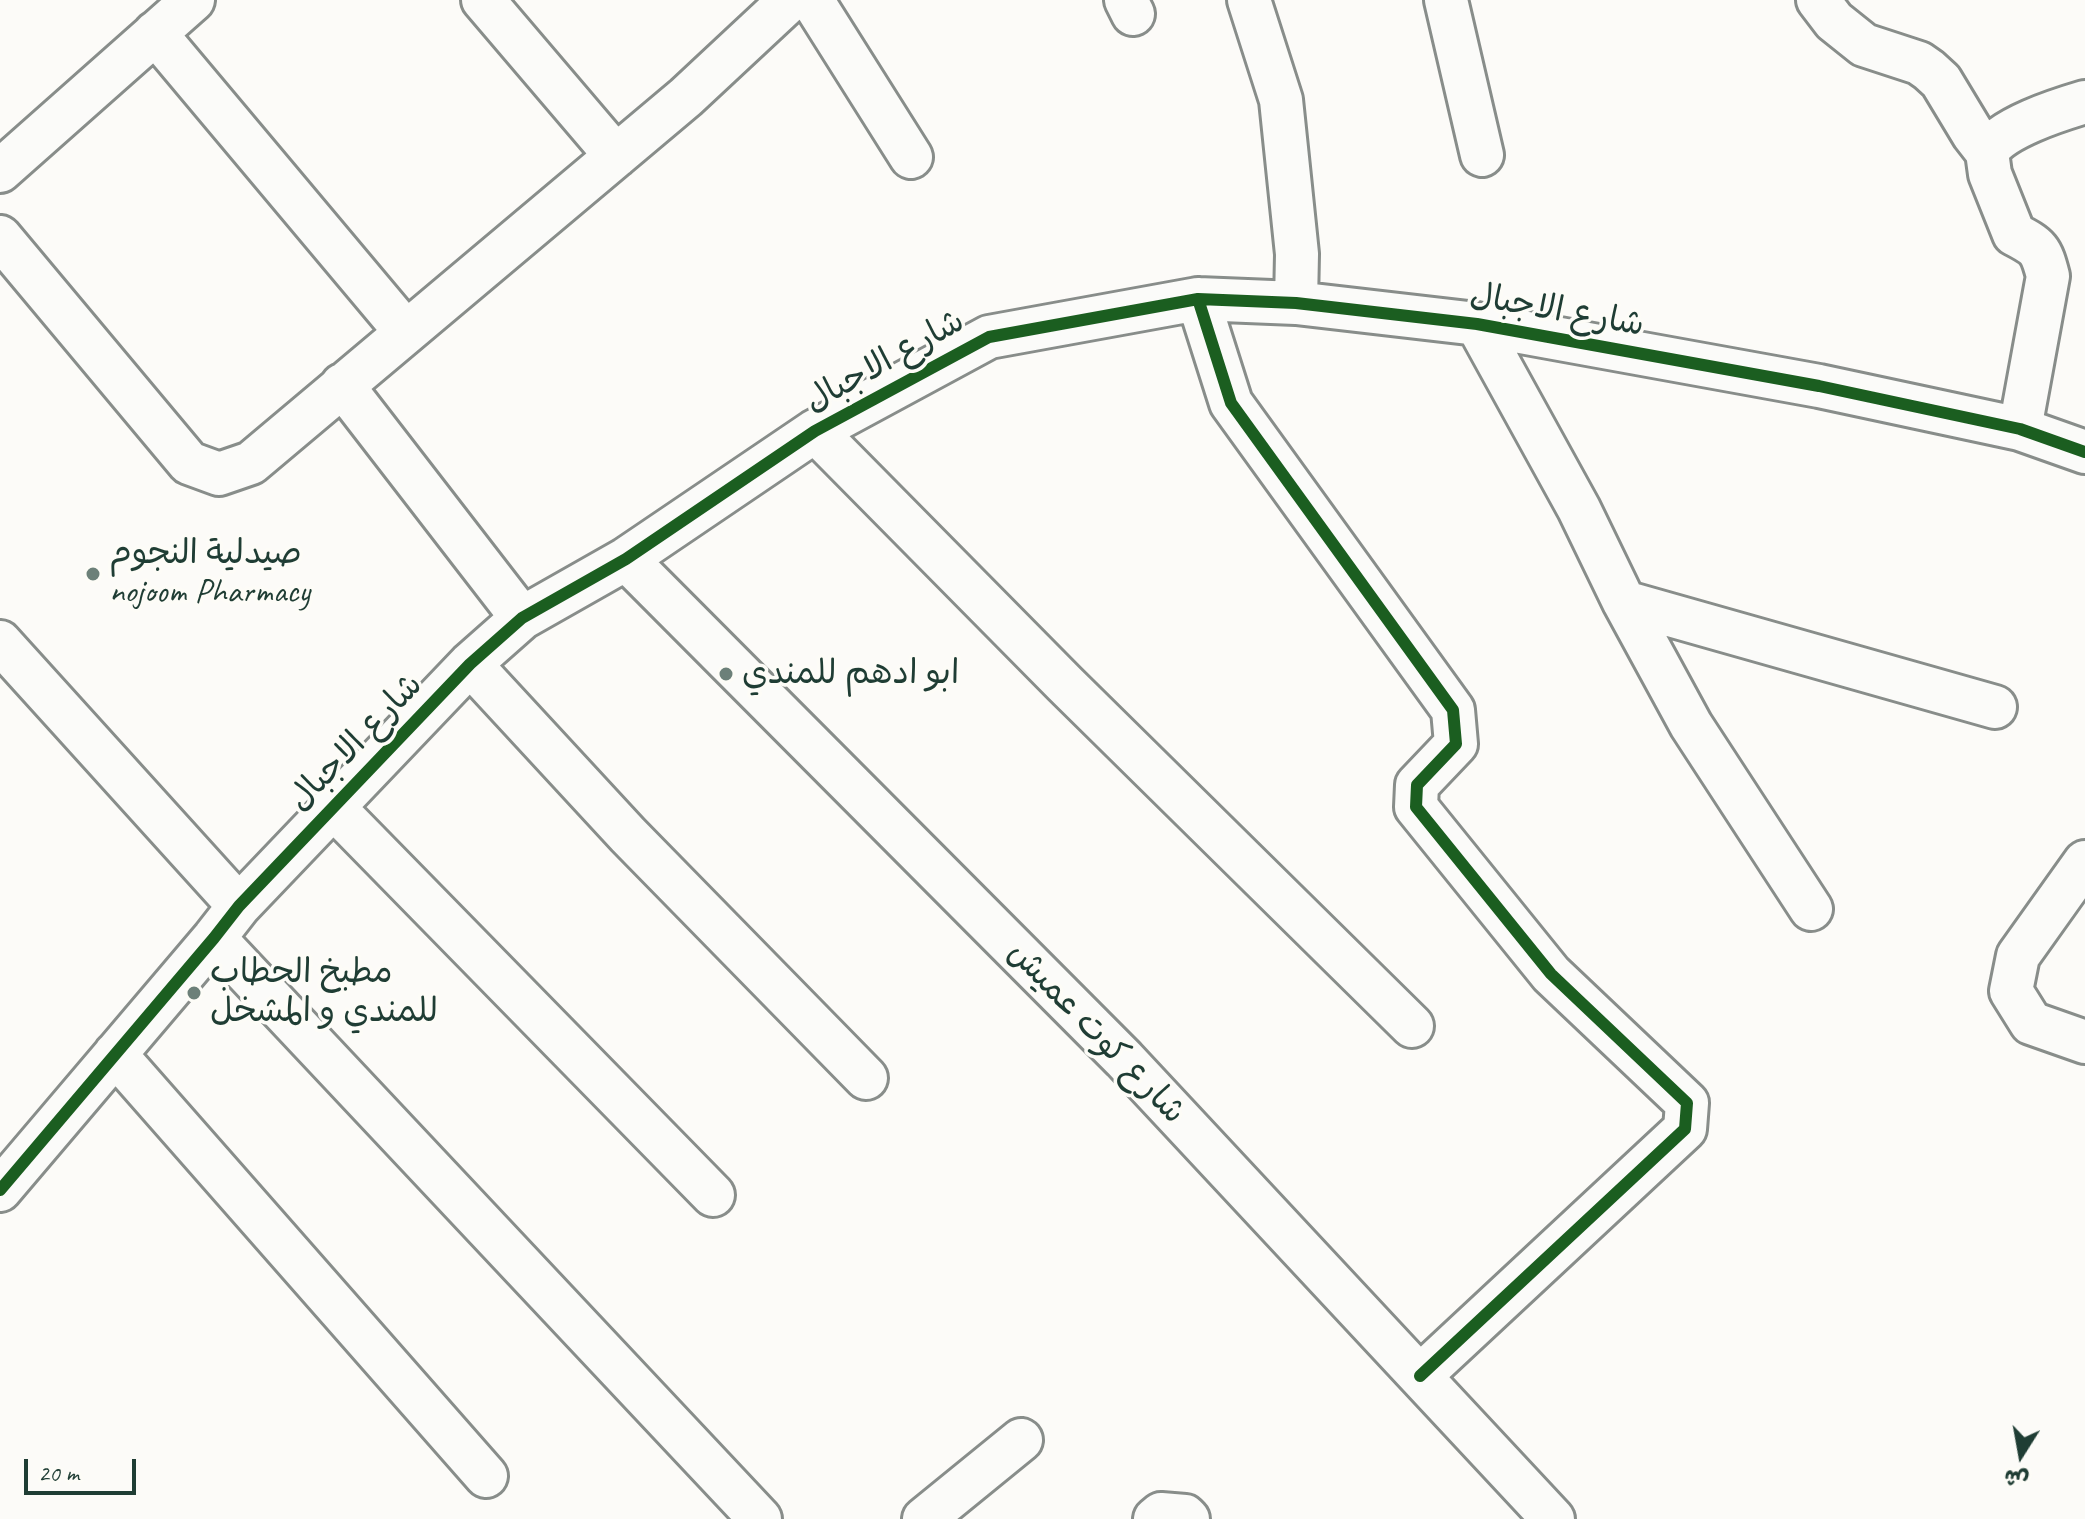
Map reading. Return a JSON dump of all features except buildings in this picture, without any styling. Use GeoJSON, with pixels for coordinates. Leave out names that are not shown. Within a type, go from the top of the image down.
{"type":"FeatureCollection","features":[{"type":"Feature","properties":{"kind":"street"},"geometry":{"type":"LineString","coordinates":[[0,171],[193,0]]}},
{"type":"Feature","properties":{"kind":"street"},"geometry":{"type":"LineString","coordinates":[[483,0],[616,156]]}},
{"type":"Feature","properties":{"kind":"street"},"geometry":{"type":"LineString","coordinates":[[0,237],[189,463],[219,474],[251,463],[686,97],[790,0]]}},
{"type":"Feature","properties":{"kind":"street"},"geometry":{"type":"LineString","coordinates":[[812,0],[911,157]]}},
{"type":"Feature","properties":{"kind":"street"},"geometry":{"type":"LineString","coordinates":[[1249,0],[1281,100],[1297,254],[1296,303]]}},
{"type":"Feature","properties":{"kind":"street"},"geometry":{"type":"LineString","coordinates":[[1446,0],[1482,155]]}},
{"type":"Feature","properties":{"kind":"street"},"geometry":{"type":"LineString","coordinates":[[1818,0],[1834,21],[1864,45],[1919,63],[1941,81],[1987,152],[1990,174],[2014,234],[2034,244],[2043,255],[2048,276],[2020,429]]}},
{"type":"Feature","properties":{"kind":"street"},"geometry":{"type":"LineString","coordinates":[[155,33],[405,331]]}},
{"type":"Feature","properties":{"kind":"street"},"geometry":{"type":"LineString","coordinates":[[1987,152],[2005,134],[2056,111],[2085,102]]}},
{"type":"Feature","properties":{"kind":"street"},"geometry":{"type":"LineString","coordinates":[[1198,299],[1231,403],[1453,710],[1456,744],[1417,785],[1416,807],[1551,974],[1687,1103],[1685,1129],[1420,1376]]}},
{"type":"Feature","properties":{"kind":"street","name":"شارع الاجبال"},"geometry":{"type":"LineString","coordinates":[[0,1190],[239,906],[470,664],[522,618],[626,559],[815,431],[989,337],[1198,299],[1296,303],[1477,324],[1819,386],[2020,429],[2085,452]]}},
{"type":"Feature","properties":{"kind":"street"},"geometry":{"type":"LineString","coordinates":[[1477,324],[1579,509],[1624,602],[1691,725],[1811,909]]}},
{"type":"Feature","properties":{"kind":"street"},"geometry":{"type":"LineString","coordinates":[[342,385],[522,618]]}},
{"type":"Feature","properties":{"kind":"street"},"geometry":{"type":"LineString","coordinates":[[815,431],[1065,684],[1412,1026]]}},
{"type":"Feature","properties":{"kind":"street","name":"شارع كوت عميش"},"geometry":{"type":"LineString","coordinates":[[626,559],[1124,1059],[1553,1519]]}},
{"type":"Feature","properties":{"kind":"street"},"geometry":{"type":"LineString","coordinates":[[1624,602],[1995,707]]}},
{"type":"Feature","properties":{"kind":"street"},"geometry":{"type":"LineString","coordinates":[[0,642],[239,906]]}},
{"type":"Feature","properties":{"kind":"street"},"geometry":{"type":"LineString","coordinates":[[470,664],[628,835],[866,1078]]}},
{"type":"Feature","properties":{"kind":"street"},"geometry":{"type":"LineString","coordinates":[[333,807],[713,1195]]}},
{"type":"Feature","properties":{"kind":"street"},"geometry":{"type":"LineString","coordinates":[[2085,862],[2018,956],[2011,991],[2031,1023],[2085,1042]]}},
{"type":"Feature","properties":{"kind":"street"},"geometry":{"type":"LineString","coordinates":[[214,938],[760,1519]]}},
{"type":"Feature","properties":{"kind":"street"},"geometry":{"type":"LineString","coordinates":[[115,1054],[486,1476]]}},
{"type":"Feature","properties":{"kind":"street"},"geometry":{"type":"LineString","coordinates":[[924,1519],[1021,1440]]}},
{"type":"Feature","properties":{"kind":"street"},"geometry":{"type":"LineString","coordinates":[[1155,1519],[1161,1514],[1185,1516],[1188,1519]]}},
{"type":"Feature","properties":{"kind":"cycle path"},"geometry":{"type":"LineString","coordinates":[[1198,299],[1231,403],[1453,710],[1456,744],[1417,785],[1416,807],[1551,974],[1687,1103],[1685,1129],[1420,1376]]}},
{"type":"Feature","properties":{"kind":"cycle path"},"geometry":{"type":"LineString","coordinates":[[0,1190],[239,906],[470,664],[522,618],[626,559],[815,431],[989,337],[1198,299],[1296,303],[1477,324],[1819,386],[2020,429],[2085,452]]}},
{"type":"Feature","properties":{"kind":"place","name":"صيدلية النجوم nojoom Pharmacy"},"geometry":{"type":"Point","coordinates":[93,574]}},
{"type":"Feature","properties":{"kind":"place","name":"ابو ادهم للمندي"},"geometry":{"type":"Point","coordinates":[726,674]}},
{"type":"Feature","properties":{"kind":"place","name":"مطبخ الحطاب للمندي و المشخل"},"geometry":{"type":"Point","coordinates":[194,993]}}]}
